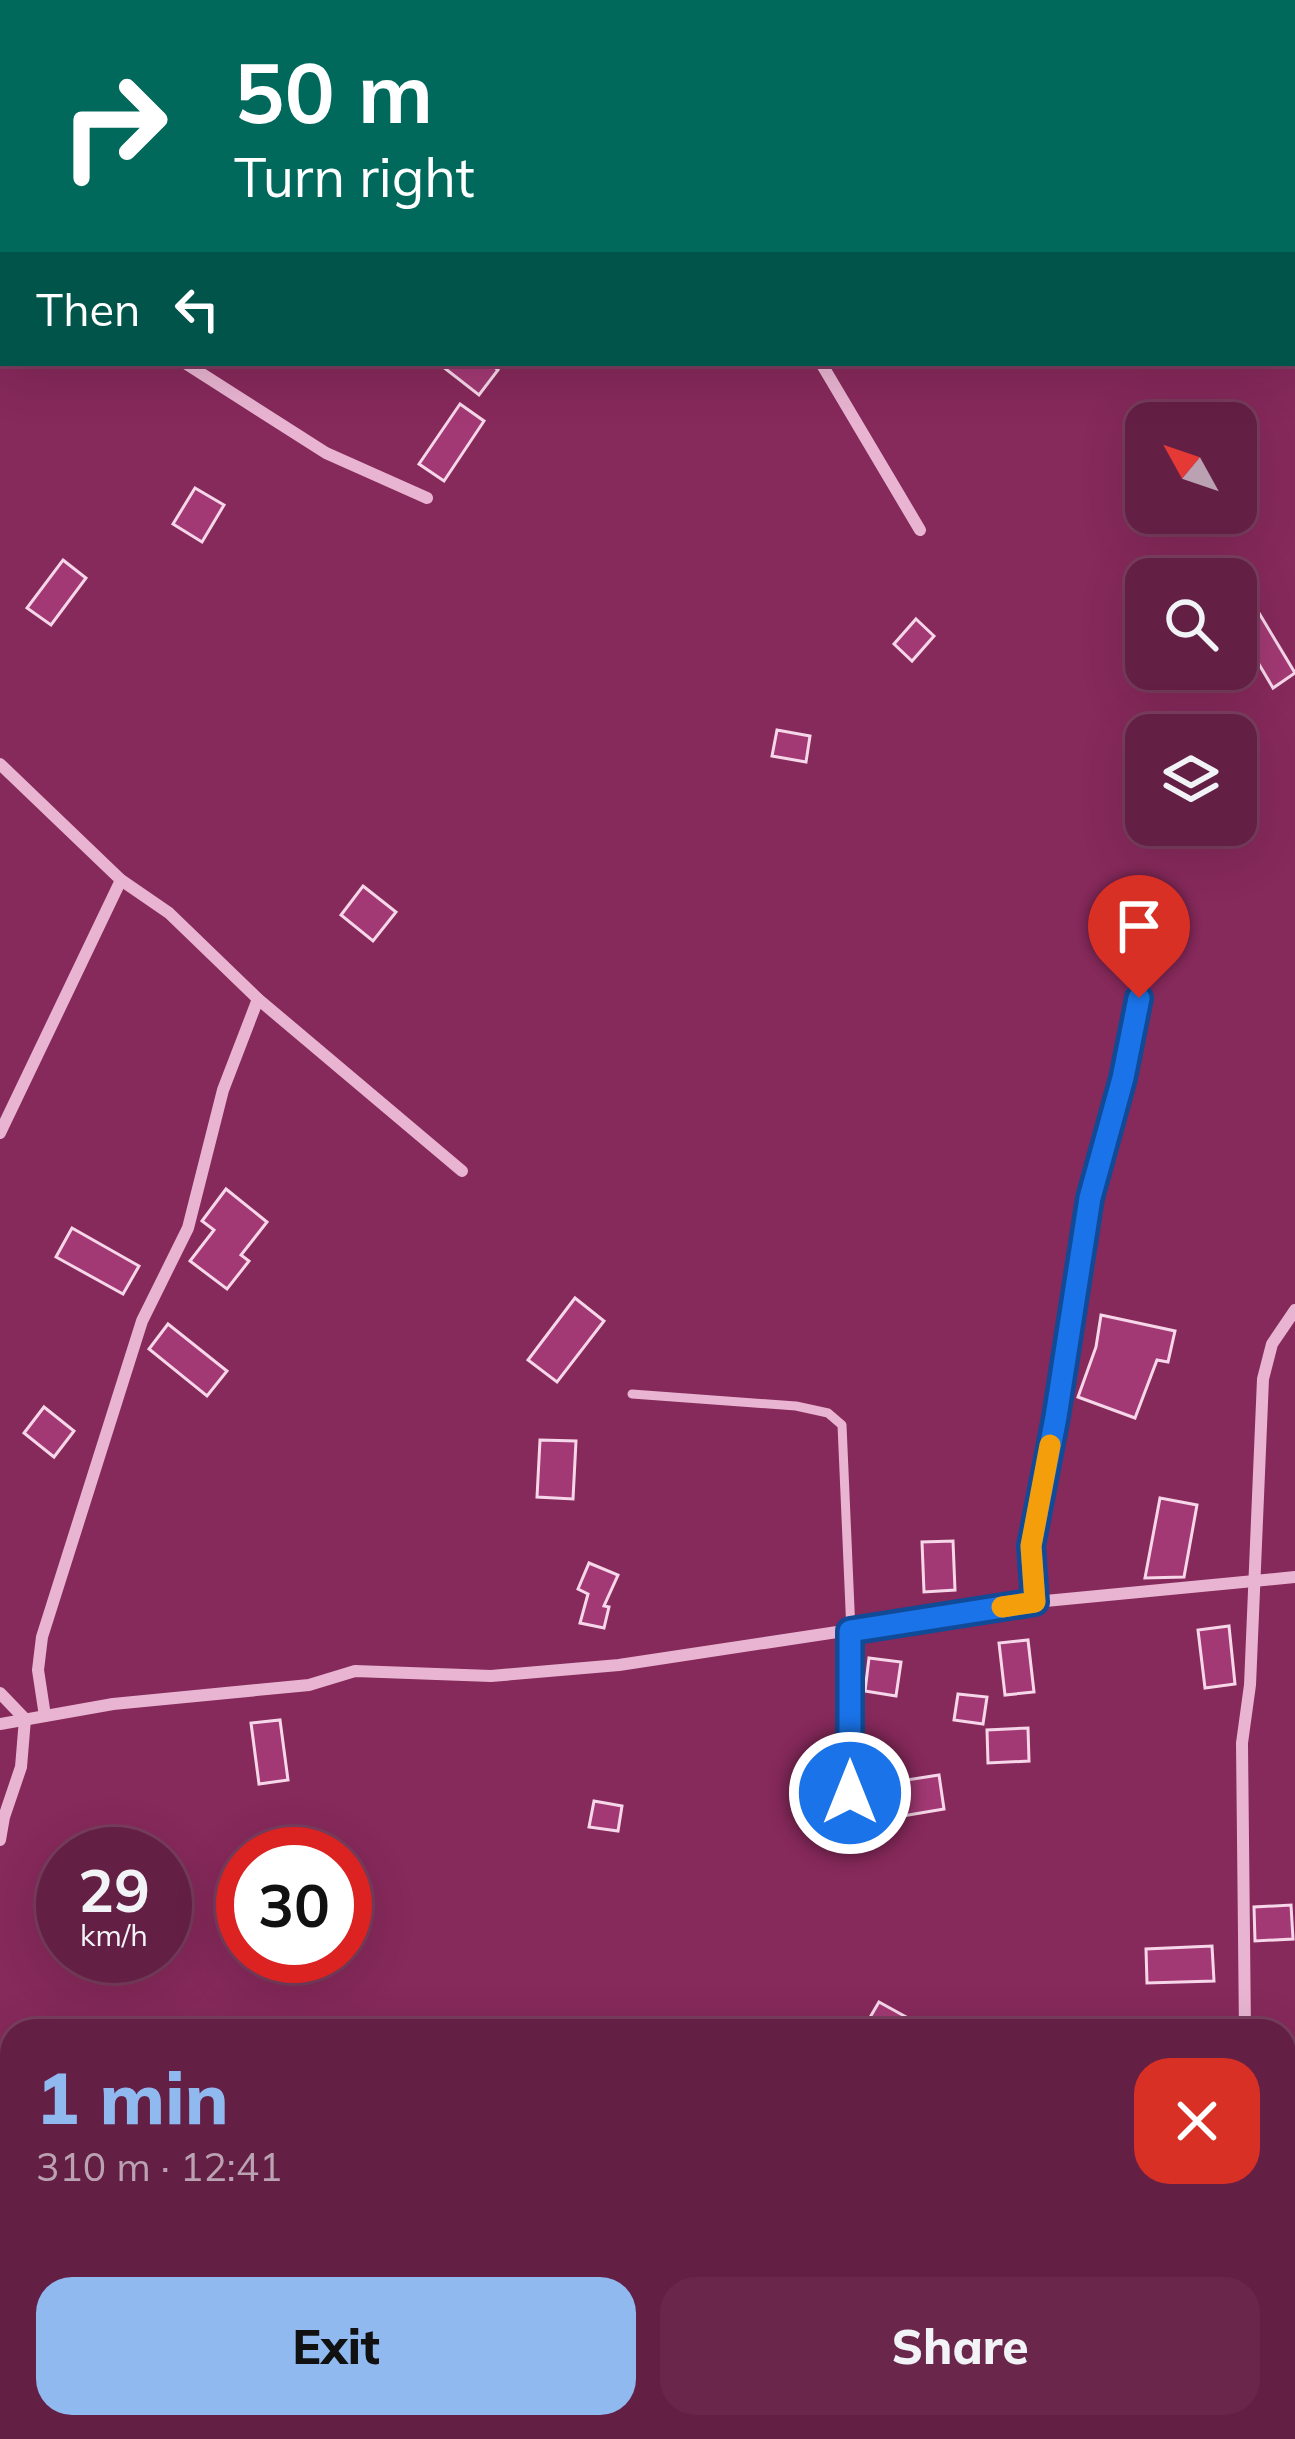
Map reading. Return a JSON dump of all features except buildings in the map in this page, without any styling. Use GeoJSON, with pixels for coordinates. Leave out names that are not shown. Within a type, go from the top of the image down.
{"type":"FeatureCollection","features":[{"type":"Feature","properties":{"kind":"street"},"geometry":{"type":"LineString","coordinates":[[190,366],[326,453],[427,498]]}},
{"type":"Feature","properties":{"kind":"street"},"geometry":{"type":"LineString","coordinates":[[823,366],[920,530]]}},
{"type":"Feature","properties":{"kind":"street"},"geometry":{"type":"LineString","coordinates":[[0,764],[121,880],[170,913],[258,999],[462,1171]]}},
{"type":"Feature","properties":{"kind":"street"},"geometry":{"type":"LineString","coordinates":[[0,1133],[121,880]]}},
{"type":"Feature","properties":{"kind":"street"},"geometry":{"type":"LineString","coordinates":[[45,1716],[38,1670],[42,1637],[142,1321],[188,1228],[223,1090],[258,999]]}},
{"type":"Feature","properties":{"kind":"street"},"geometry":{"type":"LineString","coordinates":[[1244,2019],[1242,1744],[1250,1685],[1263,1379],[1272,1344],[1295,1310]]}},
{"type":"Feature","properties":{"kind":"street"},"geometry":{"type":"LineString","coordinates":[[0,1724],[112,1704],[310,1685],[355,1671],[491,1676],[619,1665],[1035,1602],[1295,1577]]}},
{"type":"Feature","properties":{"kind":"street"},"geometry":{"type":"LineString","coordinates":[[850,1631],[850,1793]]}},
{"type":"Feature","properties":{"kind":"street"},"geometry":{"type":"LineString","coordinates":[[0,1693],[26,1720]]}},
{"type":"Feature","properties":{"kind":"street"},"geometry":{"type":"LineString","coordinates":[[0,1840],[2,1817],[21,1766],[26,1720]]}},
{"type":"Feature","properties":{"kind":"lane"},"geometry":{"type":"LineString","coordinates":[[1035,1602],[1031,1546],[1090,1198],[1123,1078],[1147,959]]}},
{"type":"Feature","properties":{"kind":"lane"},"geometry":{"type":"LineString","coordinates":[[632,1394],[796,1406],[828,1413],[842,1425],[850,1631]]}},
{"type":"Feature","properties":{"kind":"slow traffic"},"geometry":{"type":"LineString","coordinates":[[1002,1607],[1035,1602],[1031,1546],[1050,1445]]}},
{"type":"Feature","properties":{"kind":"route"},"geometry":{"type":"LineString","coordinates":[[850,1793],[850,1631],[1035,1602],[1031,1546],[1090,1198],[1139,998]]}}]}
